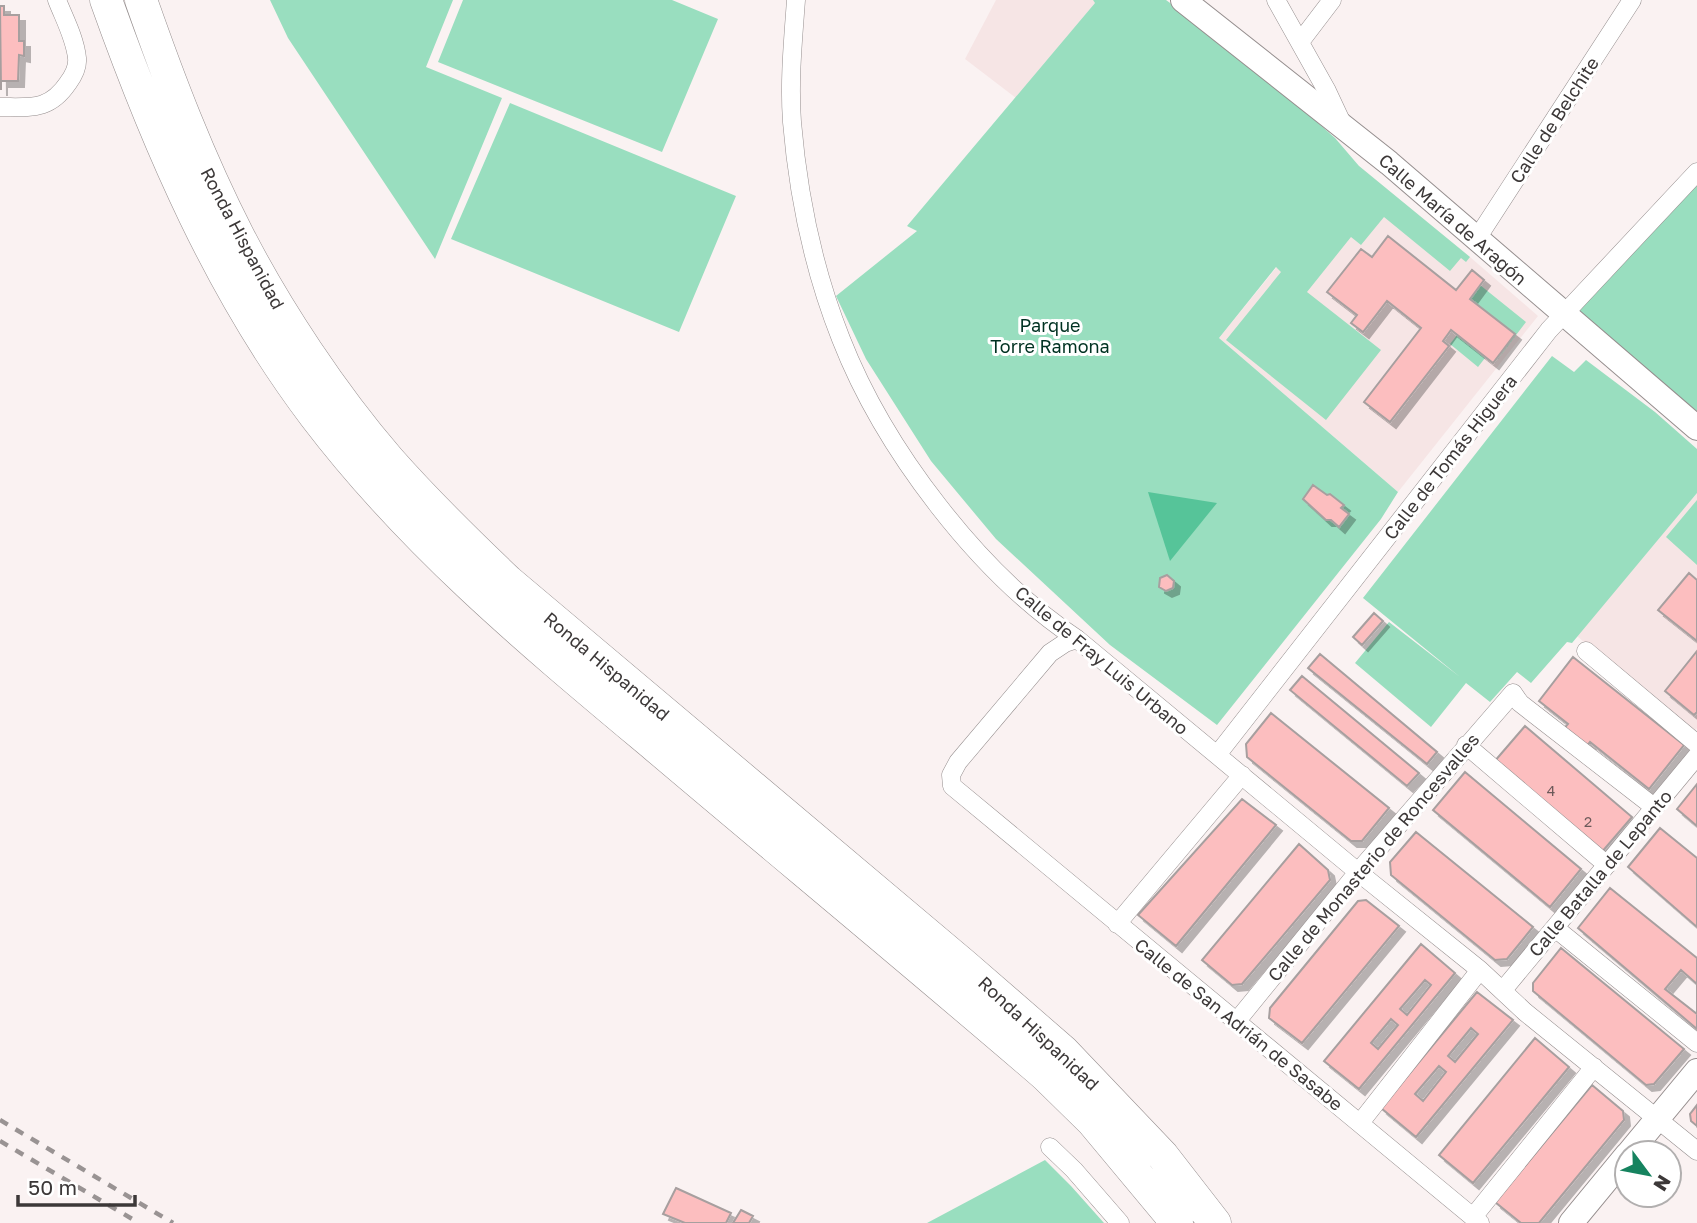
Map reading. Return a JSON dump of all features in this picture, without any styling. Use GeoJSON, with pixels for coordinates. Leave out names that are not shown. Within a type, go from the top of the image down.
{"type":"FeatureCollection","features":[{"type":"Feature","properties":{"kind":"highway","name":"Ronda Hispanidad"},"geometry":{"type":"LineString","coordinates":[[106,0],[171,167],[213,252],[269,348],[314,415],[368,481],[452,569],[522,634],[1045,1075],[1092,1121],[1177,1223]]}},
{"type":"Feature","properties":{"kind":"highway","name":"Ronda Hispanidad"},"geometry":{"type":"LineString","coordinates":[[141,0],[197,150],[239,237],[285,316],[337,393],[389,459],[508,582],[1063,1051],[1163,1156],[1215,1223]]}},
{"type":"Feature","properties":{"kind":"street"},"geometry":{"type":"LineString","coordinates":[[0,107],[36,107],[47,104],[65,89],[77,67],[73,43],[57,0]]}},
{"type":"Feature","properties":{"kind":"street","name":"Ronda Hispanidad"},"geometry":{"type":"LineString","coordinates":[[94,0],[121,41]]}},
{"type":"Feature","properties":{"kind":"street","name":"Calle de Fray Luis Urbano"},"geometry":{"type":"LineString","coordinates":[[796,0],[790,89],[792,121],[802,196],[830,309],[841,340],[882,421],[945,514],[982,557],[1050,621],[1077,639],[1217,755],[1237,781],[1358,872],[1475,976],[1503,990],[1590,1072],[1697,1151]]}},
{"type":"Feature","properties":{"kind":"street","name":"Calle de Fray Luis Urbano"},"geometry":{"type":"LineString","coordinates":[[793,36],[805,0]]}},
{"type":"Feature","properties":{"kind":"street","name":"Calle María de Aragón"},"geometry":{"type":"LineString","coordinates":[[1184,0],[1343,126],[1697,428]]}},
{"type":"Feature","properties":{"kind":"street","name":"Calle María de Aragón"},"geometry":{"type":"LineString","coordinates":[[1276,0],[1343,126]]}},
{"type":"Feature","properties":{"kind":"street"},"geometry":{"type":"LineString","coordinates":[[1300,42],[1332,0]]}},
{"type":"Feature","properties":{"kind":"street","name":"Calle de Belchite"},"geometry":{"type":"LineString","coordinates":[[1476,240],[1632,0]]}},
{"type":"Feature","properties":{"kind":"street","name":"Calle de Tomás Higuera"},"geometry":{"type":"LineString","coordinates":[[1217,755],[1563,313],[1697,172]]}},
{"type":"Feature","properties":{"kind":"street"},"geometry":{"type":"LineString","coordinates":[[1050,621],[1053,631],[1050,653]]}},
{"type":"Feature","properties":{"kind":"street","name":"Calle de San Adrián de Sasabe"},"geometry":{"type":"LineString","coordinates":[[1077,639],[1065,642],[1050,653],[958,762],[951,775],[951,786],[1122,919],[1236,1022],[1366,1116],[1477,1220],[1486,1202],[1590,1072]]}},
{"type":"Feature","properties":{"kind":"street"},"geometry":{"type":"LineString","coordinates":[[1586,651],[1697,744]]}},
{"type":"Feature","properties":{"kind":"street","name":"Calle de Monasterio de Roncesvalles"},"geometry":{"type":"LineString","coordinates":[[1236,1022],[1358,872],[1513,693],[1520,703],[1654,807]]}},
{"type":"Feature","properties":{"kind":"street"},"geometry":{"type":"LineString","coordinates":[[1466,745],[1607,865]]}},
{"type":"Feature","properties":{"kind":"street","name":"Calle Batalla de Lepanto"},"geometry":{"type":"LineString","coordinates":[[1503,990],[1697,756]]}},
{"type":"Feature","properties":{"kind":"street"},"geometry":{"type":"LineString","coordinates":[[1122,919],[1237,781]]}},
{"type":"Feature","properties":{"kind":"street"},"geometry":{"type":"LineString","coordinates":[[1555,928],[1697,1043]]}},
{"type":"Feature","properties":{"kind":"street"},"geometry":{"type":"LineString","coordinates":[[1366,1116],[1475,976]]}},
{"type":"Feature","properties":{"kind":"street"},"geometry":{"type":"LineString","coordinates":[[1640,1139],[1697,1071]]}},
{"type":"Feature","properties":{"kind":"street"},"geometry":{"type":"LineString","coordinates":[[1050,1147],[1120,1223]]}},
{"type":"Feature","properties":{"kind":"street"},"geometry":{"type":"LineString","coordinates":[[1571,1223],[1613,1172]]}},
{"type":"Feature","properties":{"kind":"shaded area"},"geometry":{"type":"Polygon","coordinates":[[[996,0],[1096,2],[1016,98],[965,59],[996,0]]]}},
{"type":"Feature","properties":{"kind":"shaded area"},"geometry":{"type":"Polygon","coordinates":[[[1359,166],[1538,316],[1398,492],[1219,338],[1359,166]]]}},
{"type":"Feature","properties":{"kind":"shaded area"},"geometry":{"type":"Polygon","coordinates":[[[1148,492],[1217,503],[1170,561],[1148,492]]]}},
{"type":"Feature","properties":{"kind":"shaded area"},"geometry":{"type":"Polygon","coordinates":[[[1697,493],[1697,728],[1692,735],[1577,636],[1697,493]]]}},
{"type":"Feature","properties":{"kind":"green space"},"geometry":{"type":"Polygon","coordinates":[[[270,0],[453,0],[426,67],[502,98],[435,259],[288,38],[270,0]]]}},
{"type":"Feature","properties":{"kind":"green space"},"geometry":{"type":"Polygon","coordinates":[[[463,0],[672,0],[718,19],[662,152],[438,62],[463,0]]]}},
{"type":"Feature","properties":{"kind":"green space","name":"Parque Torre Ramona"},"geometry":{"type":"Polygon","coordinates":[[[1093,0],[1166,0],[1245,58],[1335,138],[1359,166],[1470,257],[1466,262],[1461,258],[1450,271],[1384,217],[1361,245],[1351,237],[1307,292],[1381,350],[1326,420],[1226,340],[1281,272],[1276,267],[1219,338],[1398,492],[1381,519],[1217,725],[1110,645],[996,539],[931,461],[866,359],[836,296],[917,231],[907,226],[1095,3],[1093,0]]]}},
{"type":"Feature","properties":{"kind":"green space"},"geometry":{"type":"Polygon","coordinates":[[[510,103],[736,196],[679,332],[451,239],[510,103]]]}},
{"type":"Feature","properties":{"kind":"green space"},"geometry":{"type":"Polygon","coordinates":[[[1697,183],[1697,411],[1573,313],[1697,183]]]}},
{"type":"Feature","properties":{"kind":"green space"},"geometry":{"type":"Polygon","coordinates":[[[1480,285],[1526,322],[1494,364],[1515,334],[1470,299],[1480,285]]]}},
{"type":"Feature","properties":{"kind":"green space"},"geometry":{"type":"Polygon","coordinates":[[[1457,335],[1485,358],[1478,367],[1450,344],[1457,335]]]}},
{"type":"Feature","properties":{"kind":"green space"},"geometry":{"type":"Polygon","coordinates":[[[1552,356],[1574,372],[1586,360],[1655,412],[1697,449],[1697,493],[1572,643],[1567,642],[1531,683],[1517,672],[1490,702],[1466,683],[1431,727],[1355,663],[1389,622],[1460,677],[1363,598],[1552,356]]]}},
{"type":"Feature","properties":{"kind":"green space"},"geometry":{"type":"Polygon","coordinates":[[[1697,500],[1697,565],[1666,537],[1697,500]]]}},
{"type":"Feature","properties":{"kind":"green space"},"geometry":{"type":"Polygon","coordinates":[[[1045,1160],[1104,1223],[927,1223],[1045,1160]]]}},
{"type":"Feature","properties":{"kind":"building"},"geometry":{"type":"Polygon","coordinates":[[[0,6],[4,6],[4,15],[19,15],[19,41],[24,41],[24,56],[19,55],[18,81],[1,81],[1,90],[0,6]]]}},
{"type":"Feature","properties":{"kind":"building"},"geometry":{"type":"Polygon","coordinates":[[[1388,236],[1456,290],[1472,270],[1484,280],[1470,299],[1515,334],[1493,363],[1451,330],[1443,341],[1449,346],[1390,422],[1364,402],[1421,328],[1387,301],[1363,332],[1351,323],[1357,315],[1327,292],[1361,249],[1372,257],[1388,236]]]}},
{"type":"Feature","properties":{"kind":"building"},"geometry":{"type":"Polygon","coordinates":[[[1313,485],[1344,505],[1341,508],[1349,514],[1339,527],[1331,520],[1326,520],[1303,499],[1313,485]]]}},
{"type":"Feature","properties":{"kind":"building"},"geometry":{"type":"Polygon","coordinates":[[[1689,573],[1697,580],[1697,641],[1658,610],[1689,573]]]}},
{"type":"Feature","properties":{"kind":"building"},"geometry":{"type":"Polygon","coordinates":[[[1167,575],[1174,581],[1173,588],[1166,591],[1159,587],[1160,578],[1167,575]]]}},
{"type":"Feature","properties":{"kind":"building"},"geometry":{"type":"Polygon","coordinates":[[[1374,613],[1383,621],[1362,645],[1353,637],[1374,613]]]}},
{"type":"Feature","properties":{"kind":"building"},"geometry":{"type":"Polygon","coordinates":[[[1697,651],[1697,712],[1694,715],[1665,691],[1697,651]]]}},
{"type":"Feature","properties":{"kind":"building"},"geometry":{"type":"Polygon","coordinates":[[[1320,654],[1437,752],[1427,764],[1308,668],[1320,654]]]}},
{"type":"Feature","properties":{"kind":"building"},"geometry":{"type":"Polygon","coordinates":[[[1573,657],[1684,745],[1649,789],[1590,742],[1583,751],[1560,733],[1568,724],[1539,701],[1573,657]]]}},
{"type":"Feature","properties":{"kind":"building"},"geometry":{"type":"Polygon","coordinates":[[[1302,676],[1419,773],[1407,786],[1290,690],[1302,676]]]}},
{"type":"Feature","properties":{"kind":"building"},"geometry":{"type":"Polygon","coordinates":[[[1271,713],[1389,808],[1362,841],[1351,841],[1247,757],[1246,744],[1271,713]]]}},
{"type":"Feature","properties":{"kind":"building"},"geometry":{"type":"Polygon","coordinates":[[[1525,726],[1632,817],[1601,853],[1494,762],[1525,726]]]}},
{"type":"Feature","properties":{"kind":"building"},"geometry":{"type":"Polygon","coordinates":[[[1465,772],[1581,869],[1550,907],[1433,810],[1465,772]]]}},
{"type":"Feature","properties":{"kind":"building"},"geometry":{"type":"Polygon","coordinates":[[[1697,784],[1697,826],[1677,809],[1697,784]]]}},
{"type":"Feature","properties":{"kind":"building"},"geometry":{"type":"Polygon","coordinates":[[[1242,799],[1276,825],[1176,946],[1138,915],[1242,799]]]}},
{"type":"Feature","properties":{"kind":"building"},"geometry":{"type":"Polygon","coordinates":[[[1660,828],[1697,858],[1697,927],[1628,867],[1660,828]]]}},
{"type":"Feature","properties":{"kind":"building"},"geometry":{"type":"Polygon","coordinates":[[[1416,832],[1533,927],[1507,959],[1495,960],[1391,875],[1390,862],[1416,832]]]}},
{"type":"Feature","properties":{"kind":"building"},"geometry":{"type":"Polygon","coordinates":[[[1299,844],[1328,870],[1330,880],[1242,984],[1232,985],[1202,960],[1299,844]]]}},
{"type":"Feature","properties":{"kind":"building"},"geometry":{"type":"Polygon","coordinates":[[[1610,888],[1697,958],[1697,1029],[1578,928],[1610,888]]]}},
{"type":"Feature","properties":{"kind":"building"},"geometry":{"type":"Polygon","coordinates":[[[1366,900],[1399,926],[1302,1043],[1269,1018],[1270,1008],[1358,901],[1366,900]]]}},
{"type":"Feature","properties":{"kind":"building"},"geometry":{"type":"Polygon","coordinates":[[[1421,944],[1455,973],[1359,1089],[1324,1061],[1421,944]],[[1425,980],[1400,1009],[1407,1015],[1431,985],[1425,980]],[[1391,1019],[1371,1043],[1378,1049],[1398,1025],[1391,1019]]]}},
{"type":"Feature","properties":{"kind":"building"},"geometry":{"type":"Polygon","coordinates":[[[1561,948],[1684,1049],[1654,1084],[1646,1085],[1533,991],[1533,983],[1561,948]]]}},
{"type":"Feature","properties":{"kind":"building"},"geometry":{"type":"Polygon","coordinates":[[[1681,970],[1697,984],[1697,1014],[1665,989],[1681,970]]]}},
{"type":"Feature","properties":{"kind":"building"},"geometry":{"type":"Polygon","coordinates":[[[1477,992],[1513,1020],[1416,1137],[1381,1108],[1477,992]],[[1471,1028],[1448,1056],[1455,1062],[1478,1034],[1471,1028]],[[1439,1066],[1415,1094],[1423,1101],[1446,1072],[1439,1066]]]}},
{"type":"Feature","properties":{"kind":"building"},"geometry":{"type":"Polygon","coordinates":[[[1535,1038],[1569,1067],[1473,1183],[1439,1155],[1535,1038]]]}},
{"type":"Feature","properties":{"kind":"building"},"geometry":{"type":"Polygon","coordinates":[[[1592,1085],[1623,1111],[1624,1120],[1539,1223],[1521,1223],[1495,1202],[1592,1085]]]}},
{"type":"Feature","properties":{"kind":"building"},"geometry":{"type":"Polygon","coordinates":[[[1697,1105],[1697,1126],[1691,1121],[1690,1114],[1697,1105]]]}},
{"type":"Feature","properties":{"kind":"building"},"geometry":{"type":"Polygon","coordinates":[[[676,1188],[731,1213],[726,1223],[685,1223],[663,1214],[676,1188]]]}},
{"type":"Feature","properties":{"kind":"building"},"geometry":{"type":"Polygon","coordinates":[[[741,1210],[753,1216],[749,1223],[733,1223],[741,1210]]]}},
{"type":"Feature","properties":{"kind":"railway"},"geometry":{"type":"LineString","coordinates":[[0,1120],[173,1223]]}},
{"type":"Feature","properties":{"kind":"railway"},"geometry":{"type":"LineString","coordinates":[[0,1141],[139,1223]]}}]}
